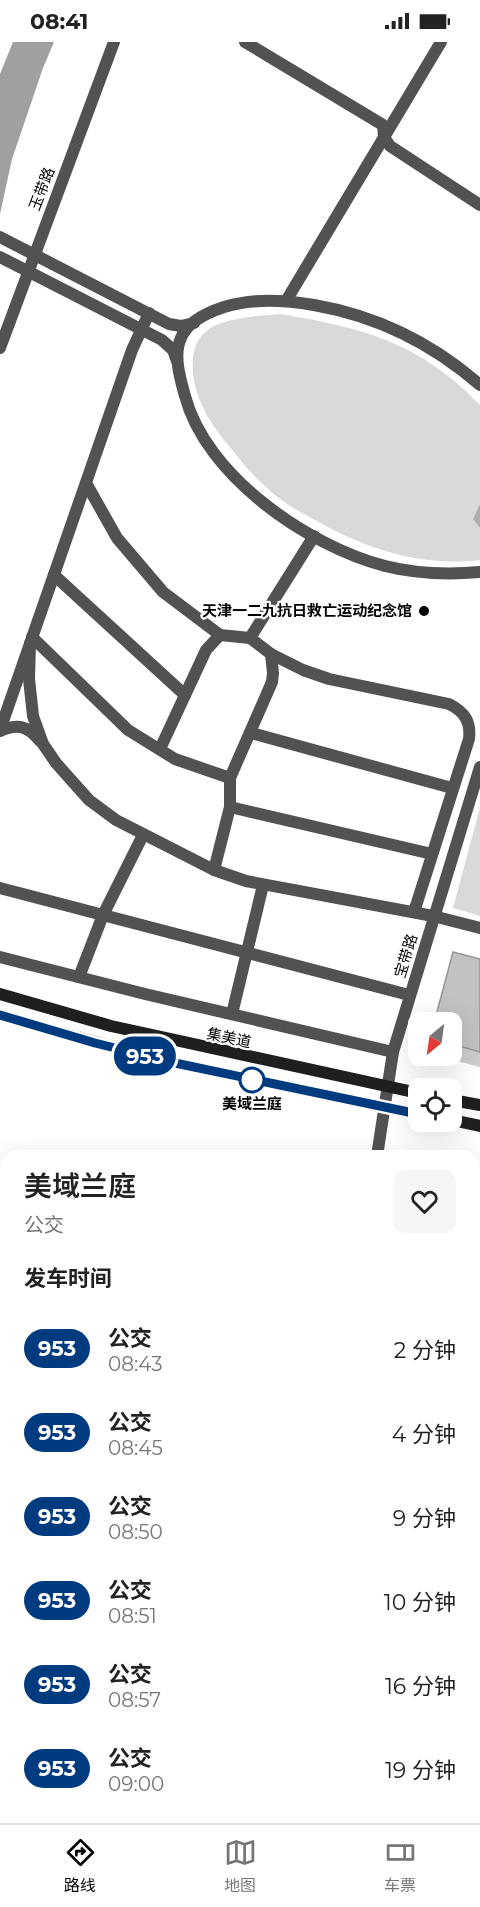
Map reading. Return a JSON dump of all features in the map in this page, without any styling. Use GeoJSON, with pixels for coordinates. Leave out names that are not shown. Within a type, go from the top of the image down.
{"type":"FeatureCollection","features":[{"type":"Feature","properties":{"kind":"main road","name":"集美道"},"geometry":{"type":"LineString","coordinates":[[0,994],[111,1026],[408,1092]]}},
{"type":"Feature","properties":{"kind":"main road"},"geometry":{"type":"LineString","coordinates":[[0,1015],[165,1061],[408,1112]]}},
{"type":"Feature","properties":{"kind":"main road"},"geometry":{"type":"LineString","coordinates":[[462,1102],[480,1106]]}},
{"type":"Feature","properties":{"kind":"main road"},"geometry":{"type":"LineString","coordinates":[[462,1122],[480,1126]]}},
{"type":"Feature","properties":{"kind":"street","name":"玉带路"},"geometry":{"type":"LineString","coordinates":[[0,348],[114,42]]}},
{"type":"Feature","properties":{"kind":"street"},"geometry":{"type":"LineString","coordinates":[[245,42],[383,125],[384,137],[398,153],[480,205]]}},
{"type":"Feature","properties":{"kind":"street"},"geometry":{"type":"LineString","coordinates":[[286,301],[441,42]]}},
{"type":"Feature","properties":{"kind":"street"},"geometry":{"type":"LineString","coordinates":[[0,237],[174,325],[181,326],[195,322],[212,312],[234,304],[286,301],[324,307],[364,316],[396,329],[439,353],[480,385]]}},
{"type":"Feature","properties":{"kind":"street"},"geometry":{"type":"LineString","coordinates":[[0,257],[162,340],[168,345],[178,363]]}},
{"type":"Feature","properties":{"kind":"street"},"geometry":{"type":"LineString","coordinates":[[0,730],[132,350],[148,313]]}},
{"type":"Feature","properties":{"kind":"street"},"geometry":{"type":"LineString","coordinates":[[195,322],[180,339],[177,351],[190,413],[202,437],[217,457],[251,491],[276,512],[314,536],[360,557],[400,569],[438,574],[480,572]]}},
{"type":"Feature","properties":{"kind":"street"},"geometry":{"type":"LineString","coordinates":[[86,483],[117,538],[163,592],[220,635],[250,638],[271,654],[303,670],[330,679],[359,687],[449,704],[464,713],[470,728],[469,739],[414,912]]}},
{"type":"Feature","properties":{"kind":"street"},"geometry":{"type":"LineString","coordinates":[[250,638],[314,536]]}},
{"type":"Feature","properties":{"kind":"street"},"geometry":{"type":"LineString","coordinates":[[54,575],[185,695]]}},
{"type":"Feature","properties":{"kind":"street"},"geometry":{"type":"LineString","coordinates":[[160,749],[206,650],[220,635]]}},
{"type":"Feature","properties":{"kind":"street"},"geometry":{"type":"LineString","coordinates":[[31,640],[29,679],[33,716],[43,744]]}},
{"type":"Feature","properties":{"kind":"street"},"geometry":{"type":"LineString","coordinates":[[31,640],[128,730],[175,759],[230,778]]}},
{"type":"Feature","properties":{"kind":"street"},"geometry":{"type":"LineString","coordinates":[[214,870],[230,807],[230,778],[272,682],[271,654]]}},
{"type":"Feature","properties":{"kind":"street"},"geometry":{"type":"LineString","coordinates":[[0,730],[18,726],[33,732],[56,764],[89,800],[116,820],[214,870],[263,885],[414,912],[480,928]]}},
{"type":"Feature","properties":{"kind":"street"},"geometry":{"type":"LineString","coordinates":[[251,733],[452,788]]}},
{"type":"Feature","properties":{"kind":"street","name":"宝带路"},"geometry":{"type":"LineString","coordinates":[[378,1150],[393,1053],[480,767]]}},
{"type":"Feature","properties":{"kind":"street"},"geometry":{"type":"LineString","coordinates":[[230,807],[432,854]]}},
{"type":"Feature","properties":{"kind":"street"},"geometry":{"type":"LineString","coordinates":[[79,977],[103,915],[143,835]]}},
{"type":"Feature","properties":{"kind":"street"},"geometry":{"type":"LineString","coordinates":[[232,1014],[263,885]]}},
{"type":"Feature","properties":{"kind":"street"},"geometry":{"type":"LineString","coordinates":[[0,888],[410,995]]}},
{"type":"Feature","properties":{"kind":"street"},"geometry":{"type":"LineString","coordinates":[[0,957],[393,1053]]}},
{"type":"Feature","properties":{"kind":"shaded area"},"geometry":{"type":"Polygon","coordinates":[[[13,42],[54,42],[12,159],[0,214],[0,74],[13,42]]]}},
{"type":"Feature","properties":{"kind":"shaded area"},"geometry":{"type":"Polygon","coordinates":[[[280,314],[338,325],[389,341],[435,366],[480,405],[480,560],[436,561],[374,547],[309,517],[271,492],[251,473],[217,430],[201,403],[193,374],[195,349],[204,333],[216,325],[243,318],[280,314]]]}},
{"type":"Feature","properties":{"kind":"shaded area"},"geometry":{"type":"Polygon","coordinates":[[[480,807],[480,916],[453,908],[480,807]]]}},
{"type":"Feature","properties":{"kind":"building"},"geometry":{"type":"Polygon","coordinates":[[[453,952],[480,959],[480,1052],[462,1047],[462,1012],[437,1012],[453,952]]]}},
{"type":"Feature","properties":{"kind":"bus line","name":"953"},"geometry":{"type":"LineString","coordinates":[[0,1015],[95,1043],[175,1063],[408,1112]]}},
{"type":"Feature","properties":{"kind":"place","name":"天津一二九抗日救亡运动纪念馆"},"geometry":{"type":"Point","coordinates":[424,611]}},
{"type":"Feature","properties":{"kind":"place","name":"美域兰庭"},"geometry":{"type":"Point","coordinates":[252,1080]}}]}
